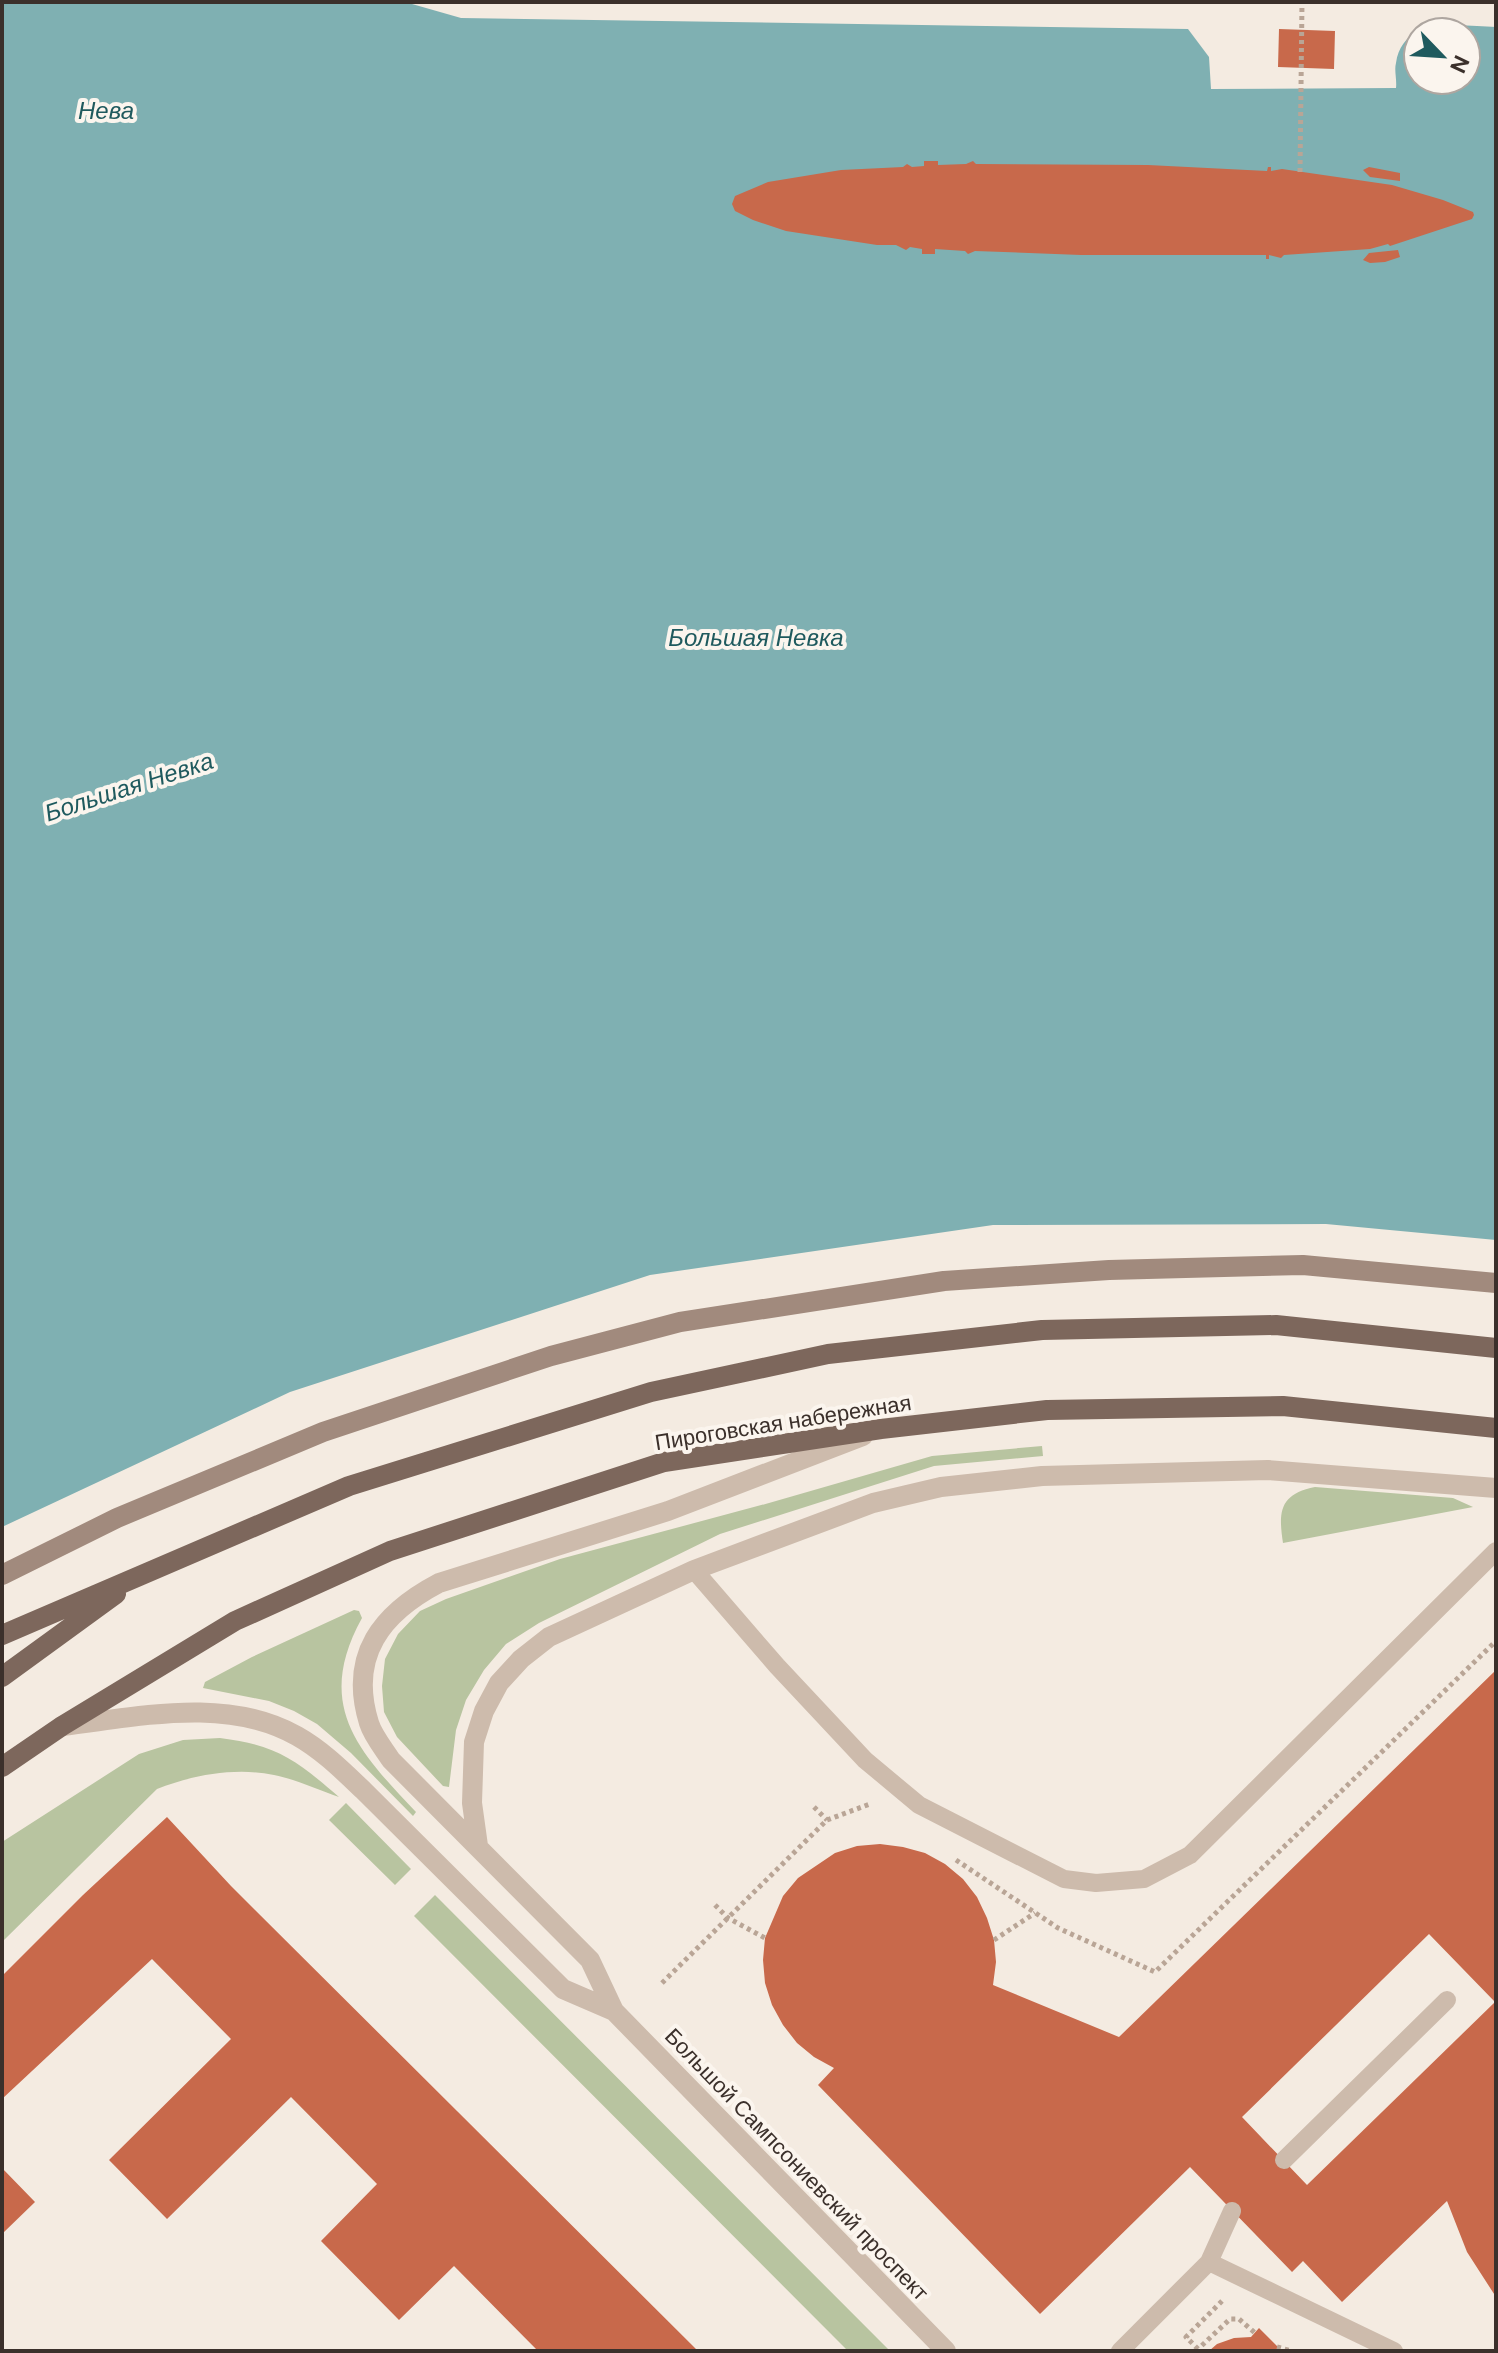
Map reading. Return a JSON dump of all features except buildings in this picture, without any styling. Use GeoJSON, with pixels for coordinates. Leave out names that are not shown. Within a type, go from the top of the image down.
{"type":"FeatureCollection","features":[{"type":"Feature","properties":{"kind":"main road"},"geometry":{"type":"LineString","coordinates":[[2,1575],[117,1518],[323,1432],[551,1356],[680,1322],[944,1281],[1109,1270],[1303,1265],[1496,1283]]}},
{"type":"Feature","properties":{"kind":"main road"},"geometry":{"type":"LineString","coordinates":[[2,1635],[364,1481],[651,1392],[828,1354],[1042,1330],[1276,1325],[1496,1348]]}},
{"type":"Feature","properties":{"kind":"main road","name":"Пироговская набережная"},"geometry":{"type":"LineString","coordinates":[[2,1767],[62,1726],[235,1621],[390,1551],[664,1462],[881,1429],[1047,1410],[1283,1406],[1496,1428]]}},
{"type":"Feature","properties":{"kind":"main road"},"geometry":{"type":"LineString","coordinates":[[2,1677],[145,1572]]}},
{"type":"Feature","properties":{"kind":"street"},"geometry":{"type":"LineString","coordinates":[[614,2011],[590,1960],[391,1760],[370,1725],[363,1691],[367,1656],[383,1623],[410,1598],[439,1583],[668,1511],[881,1429]]}},
{"type":"Feature","properties":{"kind":"street"},"geometry":{"type":"LineString","coordinates":[[478,1846],[472,1803],[474,1742],[484,1711],[499,1683],[521,1659],[549,1637],[694,1570],[873,1503],[941,1487],[1042,1476],[1268,1470],[1496,1488]]}},
{"type":"Feature","properties":{"kind":"street"},"geometry":{"type":"LineString","coordinates":[[62,1726],[182,1713],[219,1713],[262,1720],[297,1736],[334,1763],[363,1790],[563,1989],[614,2011]]}},
{"type":"Feature","properties":{"kind":"street","name":"Большой Сампсониевский проспект"},"geometry":{"type":"LineString","coordinates":[[614,2011],[946,2351]]}},
{"type":"Feature","properties":{"kind":"lane"},"geometry":{"type":"LineString","coordinates":[[694,1570],[777,1666],[865,1760],[919,1805],[1064,1879],[1096,1883],[1144,1879],[1190,1855],[1496,1551]]}},
{"type":"Feature","properties":{"kind":"lane"},"geometry":{"type":"LineString","coordinates":[[1284,2160],[1447,2000]]}},
{"type":"Feature","properties":{"kind":"lane"},"geometry":{"type":"LineString","coordinates":[[1120,2351],[1209,2262],[1232,2211]]}},
{"type":"Feature","properties":{"kind":"lane"},"geometry":{"type":"LineString","coordinates":[[1209,2262],[1394,2351]]}},
{"type":"Feature","properties":{"kind":"path"},"geometry":{"type":"LineString","coordinates":[[1300,172],[1302,2]]}},
{"type":"Feature","properties":{"kind":"path"},"geometry":{"type":"LineString","coordinates":[[814,1807],[827,1820]]}},
{"type":"Feature","properties":{"kind":"path"},"geometry":{"type":"LineString","coordinates":[[715,1905],[728,1918],[765,1938]]}},
{"type":"Feature","properties":{"kind":"path"},"geometry":{"type":"LineString","coordinates":[[994,1940],[1035,1913]]}},
{"type":"Feature","properties":{"kind":"path"},"geometry":{"type":"LineString","coordinates":[[1226,2296],[1186,2337],[1197,2350],[1230,2319],[1239,2319],[1255,2333]]}},
{"type":"Feature","properties":{"kind":"path"},"geometry":{"type":"LineString","coordinates":[[1277,2347],[1284,2346],[1292,2351]]}},
{"type":"Feature","properties":{"kind":"green space"},"geometry":{"type":"Polygon","coordinates":[[[1042,1446],[1043,1456],[934,1466],[720,1534],[539,1623],[506,1644],[484,1670],[466,1700],[456,1730],[449,1787],[443,1786],[397,1737],[384,1712],[382,1686],[385,1659],[398,1634],[420,1611],[446,1599],[560,1559],[932,1456],[1042,1446]]]}},
{"type":"Feature","properties":{"kind":"green space"},"geometry":{"type":"Polygon","coordinates":[[[1315,1487],[1453,1498],[1473,1507],[1283,1543],[1282,1513],[1288,1499],[1315,1487]]]}},
{"type":"Feature","properties":{"kind":"green space"},"geometry":{"type":"Polygon","coordinates":[[[354,1610],[359,1611],[362,1618],[348,1649],[342,1676],[343,1702],[349,1725],[376,1768],[416,1812],[413,1816],[351,1753],[317,1724],[269,1701],[203,1688],[205,1682],[252,1657],[354,1610]]]}},
{"type":"Feature","properties":{"kind":"green space"},"geometry":{"type":"Polygon","coordinates":[[[220,1738],[257,1745],[285,1756],[339,1797],[282,1777],[244,1772],[200,1776],[157,1789],[2,1942],[2,1842],[139,1754],[183,1740],[220,1738]]]}},
{"type":"Feature","properties":{"kind":"green space"},"geometry":{"type":"Polygon","coordinates":[[[346,1803],[411,1869],[395,1885],[329,1820],[346,1803]]]}},
{"type":"Feature","properties":{"kind":"green space"},"geometry":{"type":"Polygon","coordinates":[[[435,1895],[890,2351],[848,2351],[414,1916],[435,1895]]]}},
{"type":"Feature","properties":{"kind":"water","name":"Большая Невка"},"geometry":{"type":"Polygon","coordinates":[[[2,2],[405,2],[461,18],[1188,29],[1209,57],[1211,89],[1396,88],[1395,66],[1402,47],[1402,96],[1482,96],[1482,26],[1496,27],[1496,1240],[1326,1224],[993,1225],[650,1275],[290,1392],[2,1527],[2,2]]]}},
{"type":"Feature","properties":{"kind":"water label","name":"Нева"},"geometry":{"type":"Point","coordinates":[106,111]}}]}
